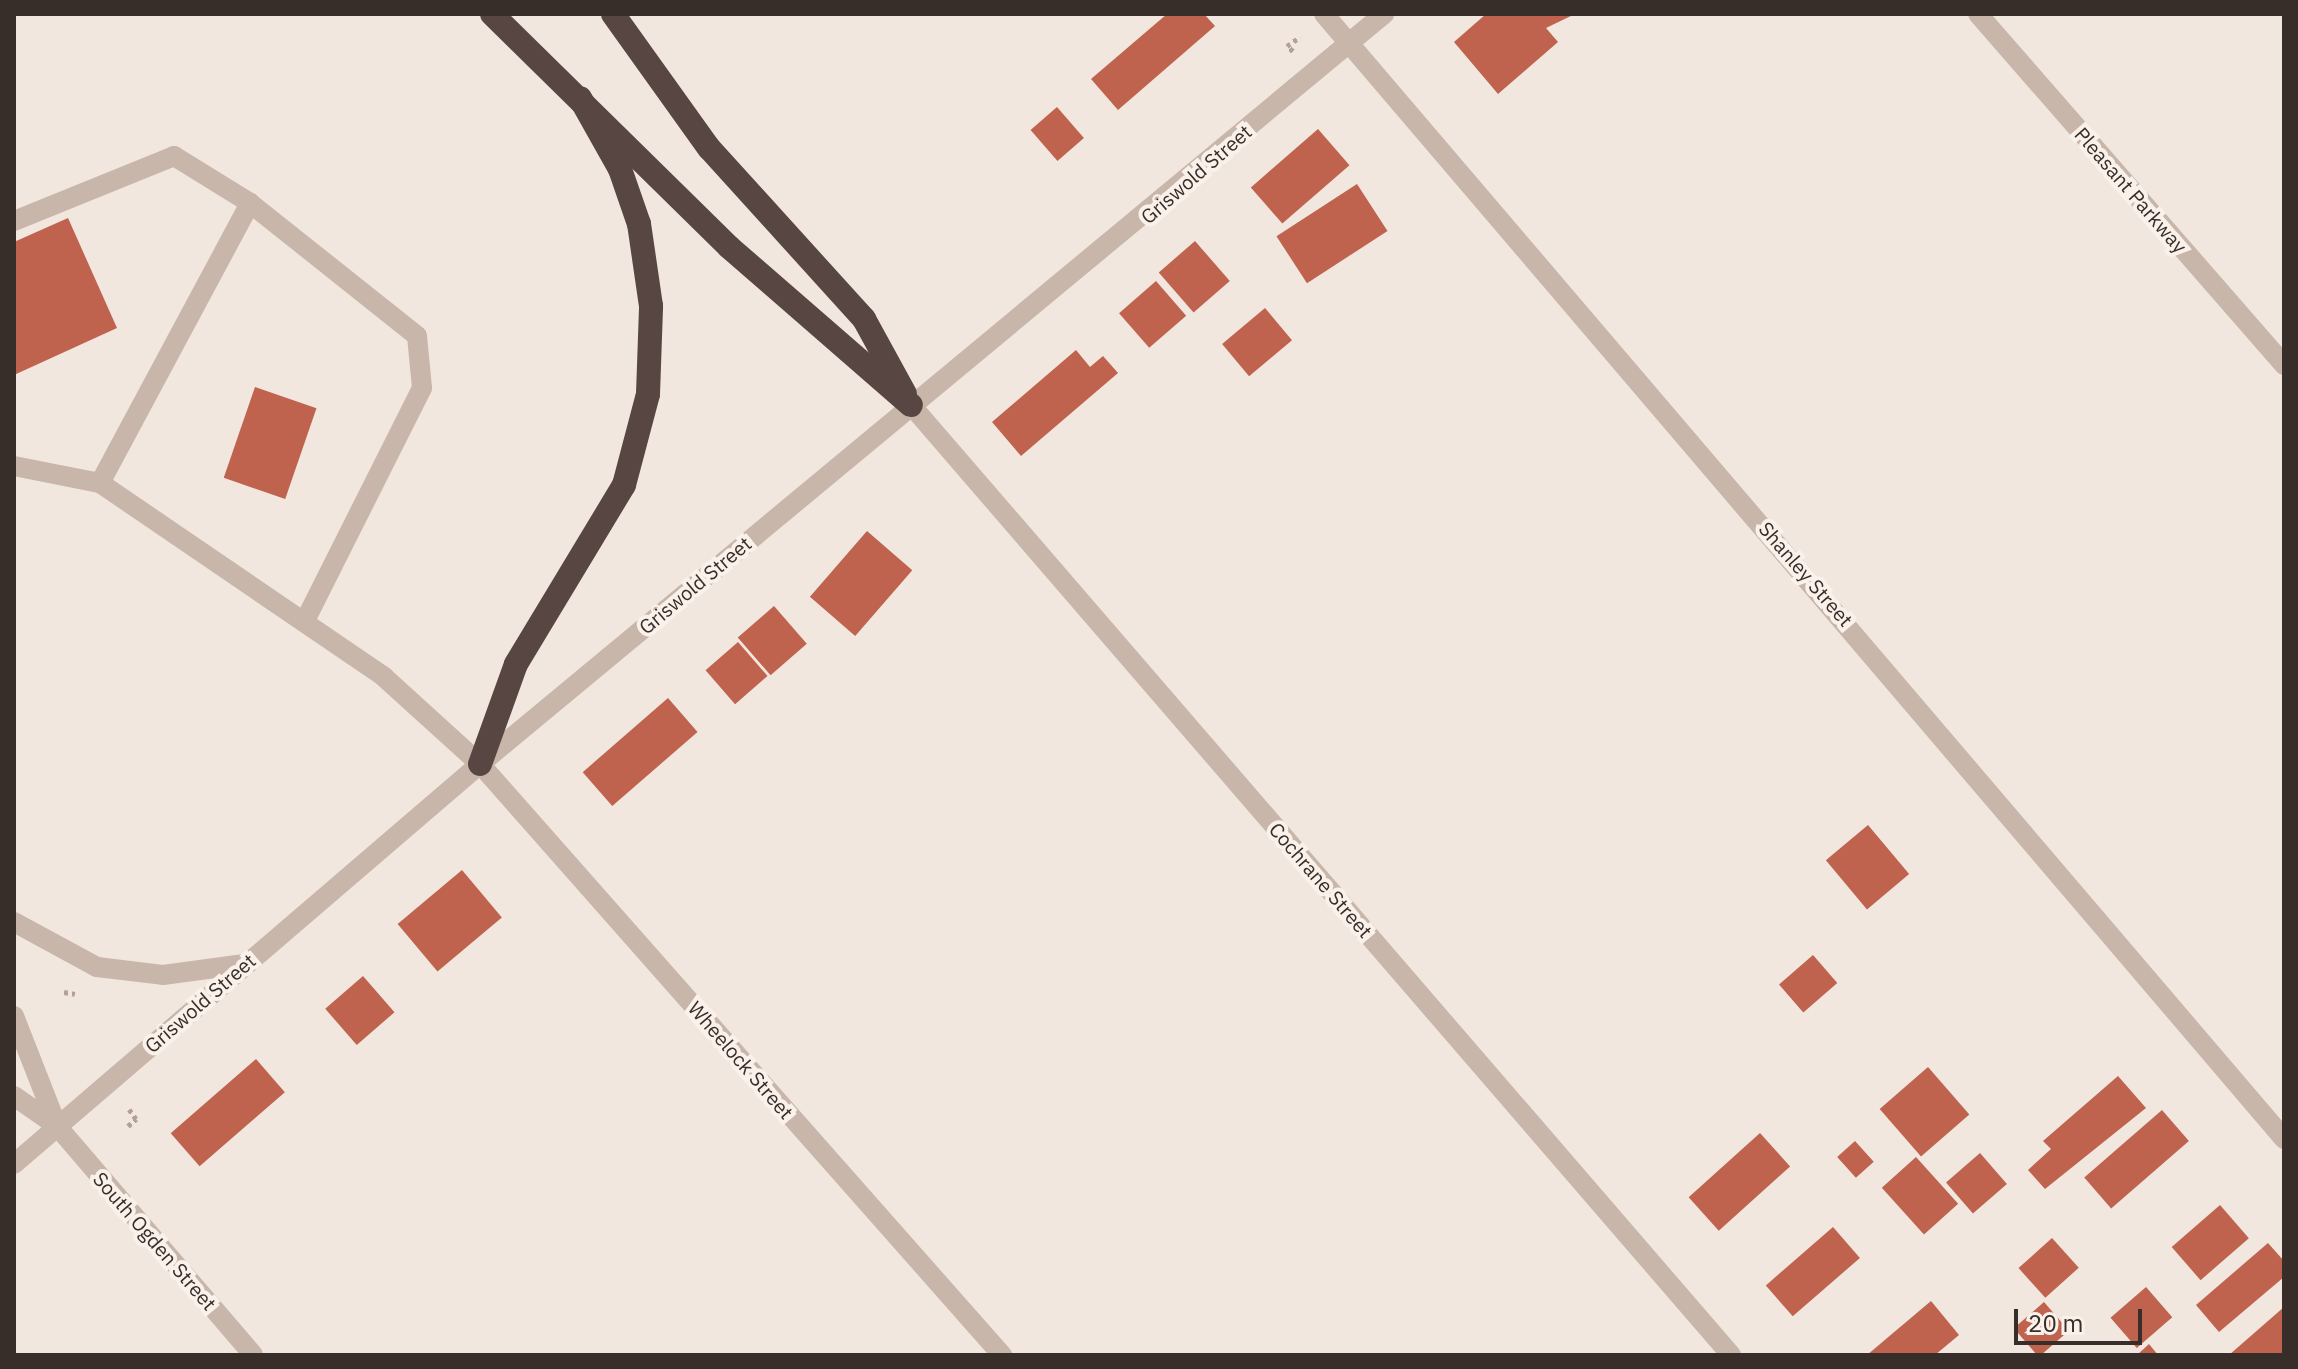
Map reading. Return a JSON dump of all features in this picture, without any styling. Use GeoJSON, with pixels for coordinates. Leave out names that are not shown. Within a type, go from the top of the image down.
{"type":"FeatureCollection","features":[{"type":"Feature","properties":{"kind":"highway"},"geometry":{"type":"LineString","coordinates":[[492,14],[752,269],[911,405]]}},
{"type":"Feature","properties":{"kind":"highway"},"geometry":{"type":"LineString","coordinates":[[613,14],[709,148],[864,319],[911,405]]}},
{"type":"Feature","properties":{"kind":"highway"},"geometry":{"type":"LineString","coordinates":[[480,764],[516,664],[624,485],[648,394],[651,306],[639,224],[620,169],[580,98]]}},
{"type":"Feature","properties":{"kind":"street","name":"Shanley Street"},"geometry":{"type":"LineString","coordinates":[[1324,14],[2284,1139]]}},
{"type":"Feature","properties":{"kind":"street","name":"Griswold Street"},"geometry":{"type":"LineString","coordinates":[[14,1164],[480,764],[911,405],[1095,261],[1384,14]]}},
{"type":"Feature","properties":{"kind":"street","name":"Pleasant Parkway"},"geometry":{"type":"LineString","coordinates":[[1978,14],[2284,365]]}},
{"type":"Feature","properties":{"kind":"street"},"geometry":{"type":"LineString","coordinates":[[14,221],[174,156],[250,203],[417,336],[422,388],[305,621]]}},
{"type":"Feature","properties":{"kind":"street"},"geometry":{"type":"LineString","coordinates":[[14,466],[100,483],[250,203]]}},
{"type":"Feature","properties":{"kind":"street","name":"Cochrane Street"},"geometry":{"type":"LineString","coordinates":[[911,405],[1731,1355]]}},
{"type":"Feature","properties":{"kind":"street","name":"Wheelock Street"},"geometry":{"type":"LineString","coordinates":[[100,483],[384,677],[480,764],[1002,1355]]}},
{"type":"Feature","properties":{"kind":"street"},"geometry":{"type":"LineString","coordinates":[[14,922],[97,967],[163,975],[244,964]]}},
{"type":"Feature","properties":{"kind":"street","name":"South Ogden Street"},"geometry":{"type":"LineString","coordinates":[[14,1016],[57,1126]]}},
{"type":"Feature","properties":{"kind":"street","name":"South Ogden Street"},"geometry":{"type":"LineString","coordinates":[[14,1096],[57,1126],[253,1355]]}},
{"type":"Feature","properties":{"kind":"path"},"geometry":{"type":"LineString","coordinates":[[1287,46],[1300,37]]}},
{"type":"Feature","properties":{"kind":"path"},"geometry":{"type":"LineString","coordinates":[[61,999],[66,985]]}},
{"type":"Feature","properties":{"kind":"path"},"geometry":{"type":"LineString","coordinates":[[128,1126],[136,1119],[129,1109]]}},
{"type":"Feature","properties":{"kind":"building"},"geometry":{"type":"Polygon","coordinates":[[[1167,14],[1204,14],[1215,26],[1118,110],[1091,79],[1167,14]]]}},
{"type":"Feature","properties":{"kind":"building"},"geometry":{"type":"Polygon","coordinates":[[[1486,14],[1575,14],[1546,28],[1558,42],[1498,94],[1454,42],[1486,14]]]}},
{"type":"Feature","properties":{"kind":"building"},"geometry":{"type":"Polygon","coordinates":[[[1057,107],[1084,138],[1057,161],[1031,130],[1057,107]]]}},
{"type":"Feature","properties":{"kind":"building"},"geometry":{"type":"Polygon","coordinates":[[[1318,129],[1349,165],[1282,224],[1251,187],[1318,129]]]}},
{"type":"Feature","properties":{"kind":"building"},"geometry":{"type":"Polygon","coordinates":[[[1357,184],[1387,231],[1307,283],[1276,236],[1357,184]]]}},
{"type":"Feature","properties":{"kind":"building"},"geometry":{"type":"Polygon","coordinates":[[[68,218],[117,328],[14,375],[14,242],[68,218]]]}},
{"type":"Feature","properties":{"kind":"building"},"geometry":{"type":"Polygon","coordinates":[[[1195,241],[1230,281],[1194,312],[1159,272],[1195,241]]]}},
{"type":"Feature","properties":{"kind":"building"},"geometry":{"type":"Polygon","coordinates":[[[1156,281],[1186,316],[1149,348],[1119,313],[1156,281]]]}},
{"type":"Feature","properties":{"kind":"building"},"geometry":{"type":"Polygon","coordinates":[[[1265,308],[1292,340],[1249,376],[1222,344],[1265,308]]]}},
{"type":"Feature","properties":{"kind":"building"},"geometry":{"type":"Polygon","coordinates":[[[1076,350],[1090,367],[1103,356],[1118,373],[1021,456],[992,422],[1076,350]]]}},
{"type":"Feature","properties":{"kind":"building"},"geometry":{"type":"Polygon","coordinates":[[[255,387],[316,408],[285,499],[224,478],[255,387]]]}},
{"type":"Feature","properties":{"kind":"building"},"geometry":{"type":"Polygon","coordinates":[[[867,531],[912,570],[855,636],[810,597],[867,531]]]}},
{"type":"Feature","properties":{"kind":"building"},"geometry":{"type":"Polygon","coordinates":[[[774,606],[807,644],[771,675],[738,637],[774,606]]]}},
{"type":"Feature","properties":{"kind":"building"},"geometry":{"type":"Polygon","coordinates":[[[738,642],[768,676],[735,704],[706,670],[738,642]]]}},
{"type":"Feature","properties":{"kind":"building"},"geometry":{"type":"Polygon","coordinates":[[[668,698],[698,732],[612,806],[583,772],[668,698]]]}},
{"type":"Feature","properties":{"kind":"building"},"geometry":{"type":"Polygon","coordinates":[[[1868,825],[1909,874],[1867,909],[1826,860],[1868,825]]]}},
{"type":"Feature","properties":{"kind":"building"},"geometry":{"type":"Polygon","coordinates":[[[462,870],[502,917],[438,971],[398,924],[462,870]]]}},
{"type":"Feature","properties":{"kind":"building"},"geometry":{"type":"Polygon","coordinates":[[[1813,955],[1837,983],[1803,1012],[1779,985],[1813,955]]]}},
{"type":"Feature","properties":{"kind":"building"},"geometry":{"type":"Polygon","coordinates":[[[363,976],[394,1012],[357,1045],[325,1009],[363,976]]]}},
{"type":"Feature","properties":{"kind":"building"},"geometry":{"type":"Polygon","coordinates":[[[256,1059],[285,1092],[200,1166],[171,1133],[256,1059]]]}},
{"type":"Feature","properties":{"kind":"building"},"geometry":{"type":"Polygon","coordinates":[[[1928,1067],[1969,1115],[1921,1157],[1880,1109],[1928,1067]]]}},
{"type":"Feature","properties":{"kind":"building"},"geometry":{"type":"Polygon","coordinates":[[[2118,1076],[2146,1108],[2045,1189],[2028,1170],[2051,1149],[2043,1141],[2118,1076]]]}},
{"type":"Feature","properties":{"kind":"building"},"geometry":{"type":"Polygon","coordinates":[[[2162,1110],[2189,1141],[2111,1209],[2084,1178],[2162,1110]]]}},
{"type":"Feature","properties":{"kind":"building"},"geometry":{"type":"Polygon","coordinates":[[[1760,1133],[1790,1166],[1719,1231],[1689,1197],[1760,1133]]]}},
{"type":"Feature","properties":{"kind":"building"},"geometry":{"type":"Polygon","coordinates":[[[1855,1141],[1874,1162],[1856,1178],[1837,1157],[1855,1141]]]}},
{"type":"Feature","properties":{"kind":"building"},"geometry":{"type":"Polygon","coordinates":[[[1980,1153],[2007,1184],[1973,1213],[1946,1183],[1980,1153]]]}},
{"type":"Feature","properties":{"kind":"building"},"geometry":{"type":"Polygon","coordinates":[[[1916,1157],[1958,1204],[1924,1235],[1882,1188],[1916,1157]]]}},
{"type":"Feature","properties":{"kind":"building"},"geometry":{"type":"Polygon","coordinates":[[[2220,1205],[2249,1238],[2201,1280],[2172,1247],[2220,1205]]]}},
{"type":"Feature","properties":{"kind":"building"},"geometry":{"type":"Polygon","coordinates":[[[1833,1227],[1860,1258],[1793,1316],[1766,1285],[1833,1227]]]}},
{"type":"Feature","properties":{"kind":"building"},"geometry":{"type":"Polygon","coordinates":[[[2052,1238],[2079,1268],[2045,1298],[2019,1268],[2052,1238]]]}},
{"type":"Feature","properties":{"kind":"building"},"geometry":{"type":"Polygon","coordinates":[[[2268,1243],[2284,1261],[2284,1277],[2219,1332],[2196,1305],[2268,1243]]]}},
{"type":"Feature","properties":{"kind":"building"},"geometry":{"type":"Polygon","coordinates":[[[2146,1287],[2172,1317],[2137,1348],[2111,1318],[2146,1287]]]}},
{"type":"Feature","properties":{"kind":"building"},"geometry":{"type":"Polygon","coordinates":[[[1931,1301],[1959,1335],[1935,1355],[1867,1355],[1931,1301]]]}},
{"type":"Feature","properties":{"kind":"building"},"geometry":{"type":"Polygon","coordinates":[[[2044,1302],[2069,1331],[2037,1355],[2014,1328],[2044,1302]]]}},
{"type":"Feature","properties":{"kind":"building"},"geometry":{"type":"Polygon","coordinates":[[[2284,1307],[2284,1355],[2229,1355],[2284,1307]]]}},
{"type":"Feature","properties":{"kind":"building"},"geometry":{"type":"Polygon","coordinates":[[[2149,1344],[2158,1355],[2137,1355],[2149,1344]]]}}]}
